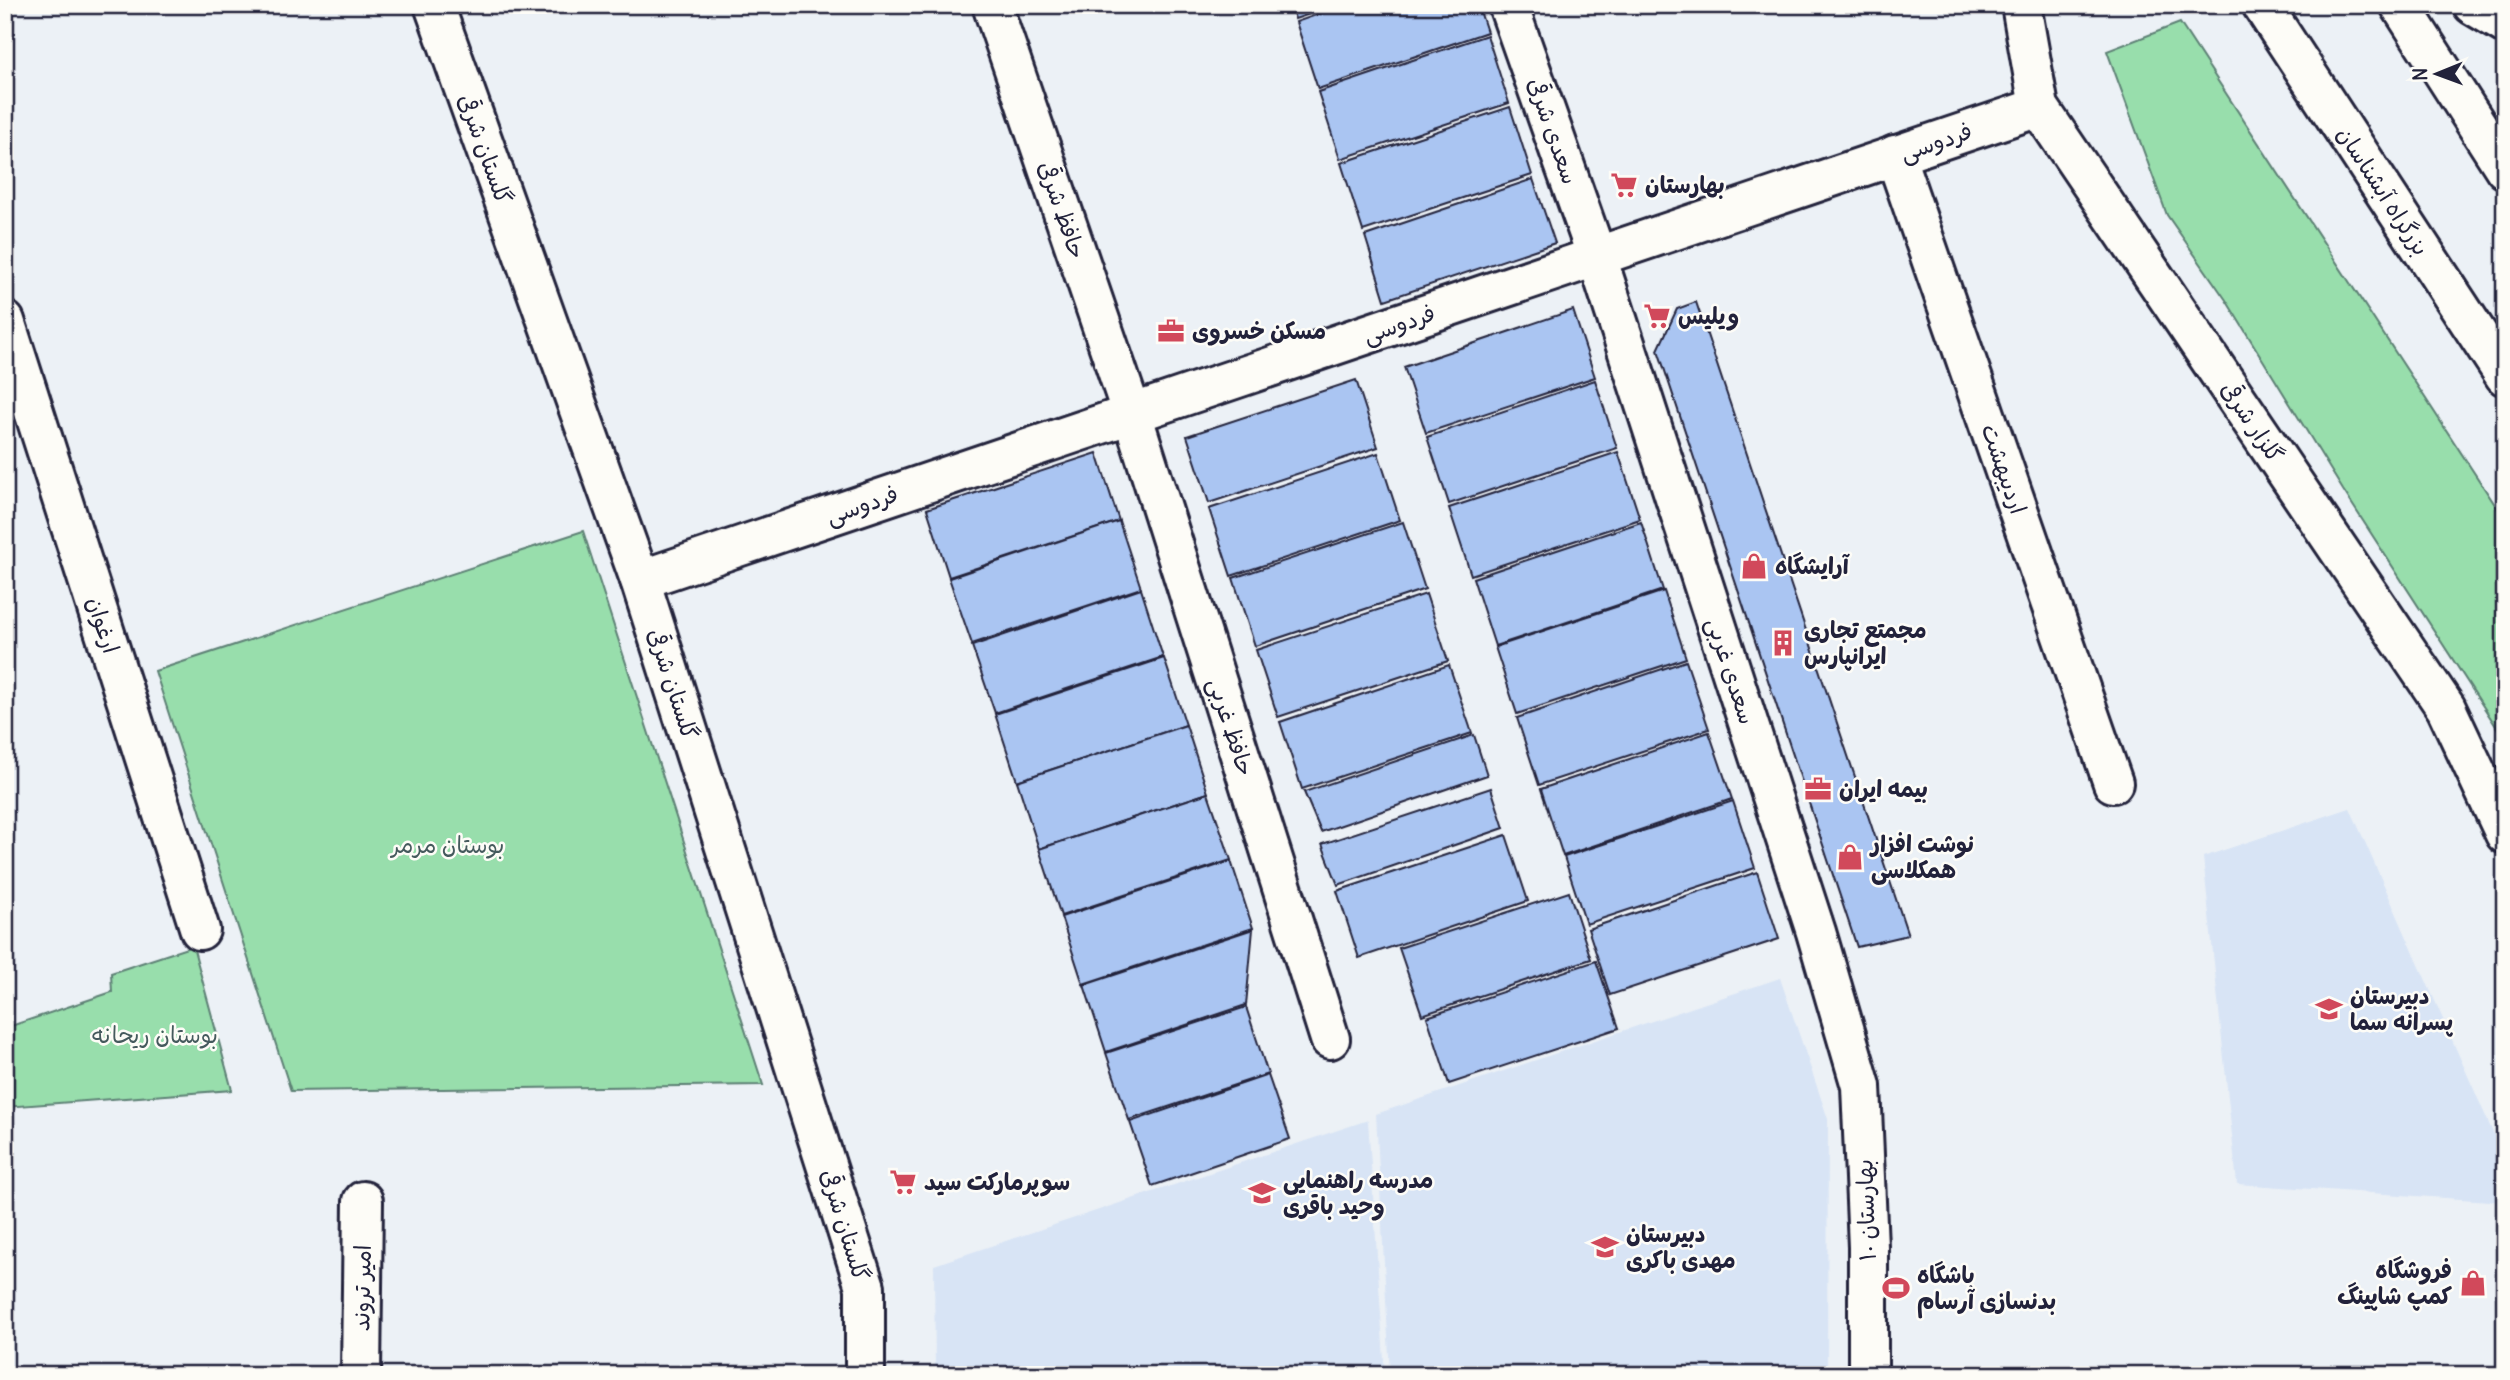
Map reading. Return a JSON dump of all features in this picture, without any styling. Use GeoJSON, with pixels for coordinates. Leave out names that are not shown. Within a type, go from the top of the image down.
{"type":"FeatureCollection","features":[{"type":"Feature","properties":{"kind":"main road","name":"گلستان شرقی"},"geometry":{"type":"LineString","coordinates":[[434,5],[640,580],[865,1287],[865,1375]]}},
{"type":"Feature","properties":{"kind":"main road","name":"حافظ شرقی"},"geometry":{"type":"LineString","coordinates":[[992,5],[1132,414]]}},
{"type":"Feature","properties":{"kind":"main road","name":"سعدی شرقی"},"geometry":{"type":"LineString","coordinates":[[1508,5],[1597,257]]}},
{"type":"Feature","properties":{"kind":"main road","name":"گلزار شرقی"},"geometry":{"type":"LineString","coordinates":[[2021,5],[2039,107],[2446,708],[2505,834]]}},
{"type":"Feature","properties":{"kind":"main road","name":"بزرگراه آبشناسان"},"geometry":{"type":"LineString","coordinates":[[2262,5],[2505,376]]}},
{"type":"Feature","properties":{"kind":"main road"},"geometry":{"type":"LineString","coordinates":[[2400,5],[2505,169]]}},
{"type":"Feature","properties":{"kind":"main road"},"geometry":{"type":"LineString","coordinates":[[2473,5],[2505,24]]}},
{"type":"Feature","properties":{"kind":"main road","name":"فردوسی"},"geometry":{"type":"LineString","coordinates":[[640,580],[2039,107]]}},
{"type":"Feature","properties":{"kind":"main road","name":"اردیبهشت"},"geometry":{"type":"LineString","coordinates":[[1895,156],[2113,783]]}},
{"type":"Feature","properties":{"kind":"main road","name":"سعدی غربی"},"geometry":{"type":"LineString","coordinates":[[1597,257],[1816,933],[1861,1086]]}},
{"type":"Feature","properties":{"kind":"main road","name":"ارغوان"},"geometry":{"type":"LineString","coordinates":[[5,321],[200,929]]}},
{"type":"Feature","properties":{"kind":"main road","name":"حافظ غربی"},"geometry":{"type":"LineString","coordinates":[[1132,414],[1330,1040]]}},
{"type":"Feature","properties":{"kind":"main road","name":"بهارستان ۱۰"},"geometry":{"type":"LineString","coordinates":[[1861,1086],[1868,1247],[1868,1375]]}},
{"type":"Feature","properties":{"kind":"main road","name":"امیر تروند"},"geometry":{"type":"LineString","coordinates":[[361,1375],[363,1201]]}},
{"type":"Feature","properties":{"kind":"shaded area","name":"دبیرستان پسرانه سما"},"geometry":{"type":"Polygon","coordinates":[[[2350,808],[2505,1160],[2505,1202],[2237,1184],[2203,857],[2350,808]]]}},
{"type":"Feature","properties":{"kind":"shaded area","name":"دبیرستان مهدی باکری"},"geometry":{"type":"Polygon","coordinates":[[[1780,978],[1828,1119],[1827,1375],[1390,1375],[1376,1114],[1780,978]]]}},
{"type":"Feature","properties":{"kind":"shaded area","name":"مدرسه راهنمایی وحید باقری"},"geometry":{"type":"Polygon","coordinates":[[[1368,1120],[1385,1375],[935,1375],[934,1265],[1368,1120]]]}},
{"type":"Feature","properties":{"kind":"green space"},"geometry":{"type":"Polygon","coordinates":[[[2180,23],[2505,520],[2505,740],[2343,490],[2226,300],[2167,215],[2107,51],[2180,23]]]}},
{"type":"Feature","properties":{"kind":"green space","name":"بوستان مرمر"},"geometry":{"type":"Polygon","coordinates":[[[583,531],[763,1085],[291,1091],[155,671],[583,531]]]}},
{"type":"Feature","properties":{"kind":"green space","name":"بوستان ریحانه"},"geometry":{"type":"Polygon","coordinates":[[[193,946],[232,1090],[5,1107],[5,1028],[112,992],[111,973],[193,946]]]}},
{"type":"Feature","properties":{"kind":"building"},"geometry":{"type":"Polygon","coordinates":[[[1291,5],[1336,5],[1295,19],[1291,5]]]}},
{"type":"Feature","properties":{"kind":"building"},"geometry":{"type":"Polygon","coordinates":[[[1345,5],[1478,5],[1487,32],[1318,89],[1296,22],[1345,5]]]}},
{"type":"Feature","properties":{"kind":"building"},"geometry":{"type":"Polygon","coordinates":[[[1487,35],[1509,103],[1340,159],[1318,92],[1487,35]]]}},
{"type":"Feature","properties":{"kind":"building"},"geometry":{"type":"Polygon","coordinates":[[[1510,107],[1532,175],[1363,231],[1341,163],[1510,107]]]}},
{"type":"Feature","properties":{"kind":"building"},"geometry":{"type":"Polygon","coordinates":[[[1533,179],[1555,243],[1385,300],[1365,236],[1533,179]]]}},
{"type":"Feature","properties":{"kind":"building","name":"مجمتع تجاری ایرانپارس"},"geometry":{"type":"Polygon","coordinates":[[[1696,302],[1908,935],[1857,947],[1658,350],[1677,309],[1696,302]]]}},
{"type":"Feature","properties":{"kind":"building"},"geometry":{"type":"Polygon","coordinates":[[[1573,310],[1595,377],[1426,433],[1404,367],[1573,310]]]}},
{"type":"Feature","properties":{"kind":"building"},"geometry":{"type":"Polygon","coordinates":[[[1356,380],[1378,447],[1209,503],[1187,436],[1356,380]]]}},
{"type":"Feature","properties":{"kind":"building"},"geometry":{"type":"Polygon","coordinates":[[[1595,380],[1617,448],[1449,504],[1427,437],[1595,380]]]}},
{"type":"Feature","properties":{"kind":"building"},"geometry":{"type":"Polygon","coordinates":[[[1618,452],[1640,519],[1471,575],[1449,508],[1618,452]]]}},
{"type":"Feature","properties":{"kind":"building"},"geometry":{"type":"Polygon","coordinates":[[[1097,453],[1119,521],[949,577],[927,509],[1097,453]]]}},
{"type":"Feature","properties":{"kind":"building"},"geometry":{"type":"Polygon","coordinates":[[[1378,453],[1400,520],[1231,576],[1209,509],[1378,453]]]}},
{"type":"Feature","properties":{"kind":"building"},"geometry":{"type":"Polygon","coordinates":[[[1119,521],[1141,588],[972,644],[949,578],[1119,521]]]}},
{"type":"Feature","properties":{"kind":"building"},"geometry":{"type":"Polygon","coordinates":[[[1403,522],[1425,589],[1255,646],[1233,578],[1403,522]]]}},
{"type":"Feature","properties":{"kind":"building"},"geometry":{"type":"Polygon","coordinates":[[[1641,522],[1663,590],[1495,646],[1473,578],[1641,522]]]}},
{"type":"Feature","properties":{"kind":"building"},"geometry":{"type":"Polygon","coordinates":[[[1141,589],[1163,657],[995,713],[972,646],[1141,589]]]}},
{"type":"Feature","properties":{"kind":"building"},"geometry":{"type":"Polygon","coordinates":[[[1664,591],[1686,658],[1517,714],[1495,647],[1664,591]]]}},
{"type":"Feature","properties":{"kind":"building"},"geometry":{"type":"Polygon","coordinates":[[[1426,594],[1448,661],[1278,717],[1256,650],[1426,594]]]}},
{"type":"Feature","properties":{"kind":"building"},"geometry":{"type":"Polygon","coordinates":[[[1164,658],[1186,725],[1017,781],[995,714],[1164,658]]]}},
{"type":"Feature","properties":{"kind":"building"},"geometry":{"type":"Polygon","coordinates":[[[1686,661],[1709,729],[1539,785],[1517,718],[1686,661]]]}},
{"type":"Feature","properties":{"kind":"building"},"geometry":{"type":"Polygon","coordinates":[[[1449,665],[1472,733],[1302,789],[1280,722],[1449,665]]]}},
{"type":"Feature","properties":{"kind":"building"},"geometry":{"type":"Polygon","coordinates":[[[1186,725],[1208,793],[1039,849],[1017,781],[1186,725]]]}},
{"type":"Feature","properties":{"kind":"building"},"geometry":{"type":"Polygon","coordinates":[[[1709,732],[1732,799],[1563,856],[1541,789],[1709,732]]]}},
{"type":"Feature","properties":{"kind":"building"},"geometry":{"type":"Polygon","coordinates":[[[1474,735],[1487,775],[1321,832],[1304,792],[1474,735]]]}},
{"type":"Feature","properties":{"kind":"building"},"geometry":{"type":"Polygon","coordinates":[[[1491,788],[1504,828],[1338,885],[1322,844],[1491,788]]]}},
{"type":"Feature","properties":{"kind":"building"},"geometry":{"type":"Polygon","coordinates":[[[1208,793],[1231,860],[1061,916],[1039,849],[1208,793]]]}},
{"type":"Feature","properties":{"kind":"building"},"geometry":{"type":"Polygon","coordinates":[[[1733,801],[1755,868],[1586,924],[1564,857],[1733,801]]]}},
{"type":"Feature","properties":{"kind":"building"},"geometry":{"type":"Polygon","coordinates":[[[1506,835],[1528,901],[1359,958],[1337,891],[1506,835]]]}},
{"type":"Feature","properties":{"kind":"building"},"geometry":{"type":"Polygon","coordinates":[[[1231,861],[1253,928],[1083,984],[1061,917],[1231,861]]]}},
{"type":"Feature","properties":{"kind":"building"},"geometry":{"type":"Polygon","coordinates":[[[1757,872],[1779,939],[1610,995],[1588,929],[1757,872]]]}},
{"type":"Feature","properties":{"kind":"building"},"geometry":{"type":"Polygon","coordinates":[[[1569,892],[1591,959],[1422,1015],[1399,948],[1569,892]]]}},
{"type":"Feature","properties":{"kind":"building"},"geometry":{"type":"Polygon","coordinates":[[[1253,929],[1246,1005],[1106,1052],[1084,985],[1253,929]]]}},
{"type":"Feature","properties":{"kind":"building"},"geometry":{"type":"Polygon","coordinates":[[[1596,961],[1619,1028],[1449,1084],[1427,1017],[1596,961]]]}},
{"type":"Feature","properties":{"kind":"building"},"geometry":{"type":"Polygon","coordinates":[[[1246,1007],[1268,1074],[1129,1120],[1106,1053],[1246,1007]]]}},
{"type":"Feature","properties":{"kind":"building"},"geometry":{"type":"Polygon","coordinates":[[[1268,1075],[1290,1139],[1152,1186],[1130,1122],[1268,1075]]]}},
{"type":"Feature","properties":{"kind":"place","name":"بهارستان"},"geometry":{"type":"Point","coordinates":[1624,185]}},
{"type":"Feature","properties":{"kind":"place","name":"ویلیس"},"geometry":{"type":"Point","coordinates":[1657,316]}},
{"type":"Feature","properties":{"kind":"place","name":"مسکن خسروی"},"geometry":{"type":"Point","coordinates":[1171,331]}},
{"type":"Feature","properties":{"kind":"place","name":"آرایشگاه"},"geometry":{"type":"Point","coordinates":[1754,566]}},
{"type":"Feature","properties":{"kind":"place","name":"مجمتع تجاری ایرانپارس"},"geometry":{"type":"Point","coordinates":[1783,643]}},
{"type":"Feature","properties":{"kind":"place","name":"بیمه ایران"},"geometry":{"type":"Point","coordinates":[1818,789]}},
{"type":"Feature","properties":{"kind":"place","name":"نوشت افزار همکلاسی"},"geometry":{"type":"Point","coordinates":[1850,857]}},
{"type":"Feature","properties":{"kind":"place","name":"دبیرستان پسرانه سما"},"geometry":{"type":"Point","coordinates":[2329,1009]}},
{"type":"Feature","properties":{"kind":"place","name":"سوپرمارکت سید"},"geometry":{"type":"Point","coordinates":[903,1182]}},
{"type":"Feature","properties":{"kind":"place","name":"مدرسه راهنمایی وحید باقری"},"geometry":{"type":"Point","coordinates":[1262,1193]}},
{"type":"Feature","properties":{"kind":"place","name":"دبیرستان مهدی باکری"},"geometry":{"type":"Point","coordinates":[1605,1247]}},
{"type":"Feature","properties":{"kind":"place","name":"فروشگاه کمپ شاپینگ"},"geometry":{"type":"Point","coordinates":[2473,1283]}},
{"type":"Feature","properties":{"kind":"place","name":"باشگاه بدنسازی آرسام"},"geometry":{"type":"Point","coordinates":[1896,1288]}}]}
